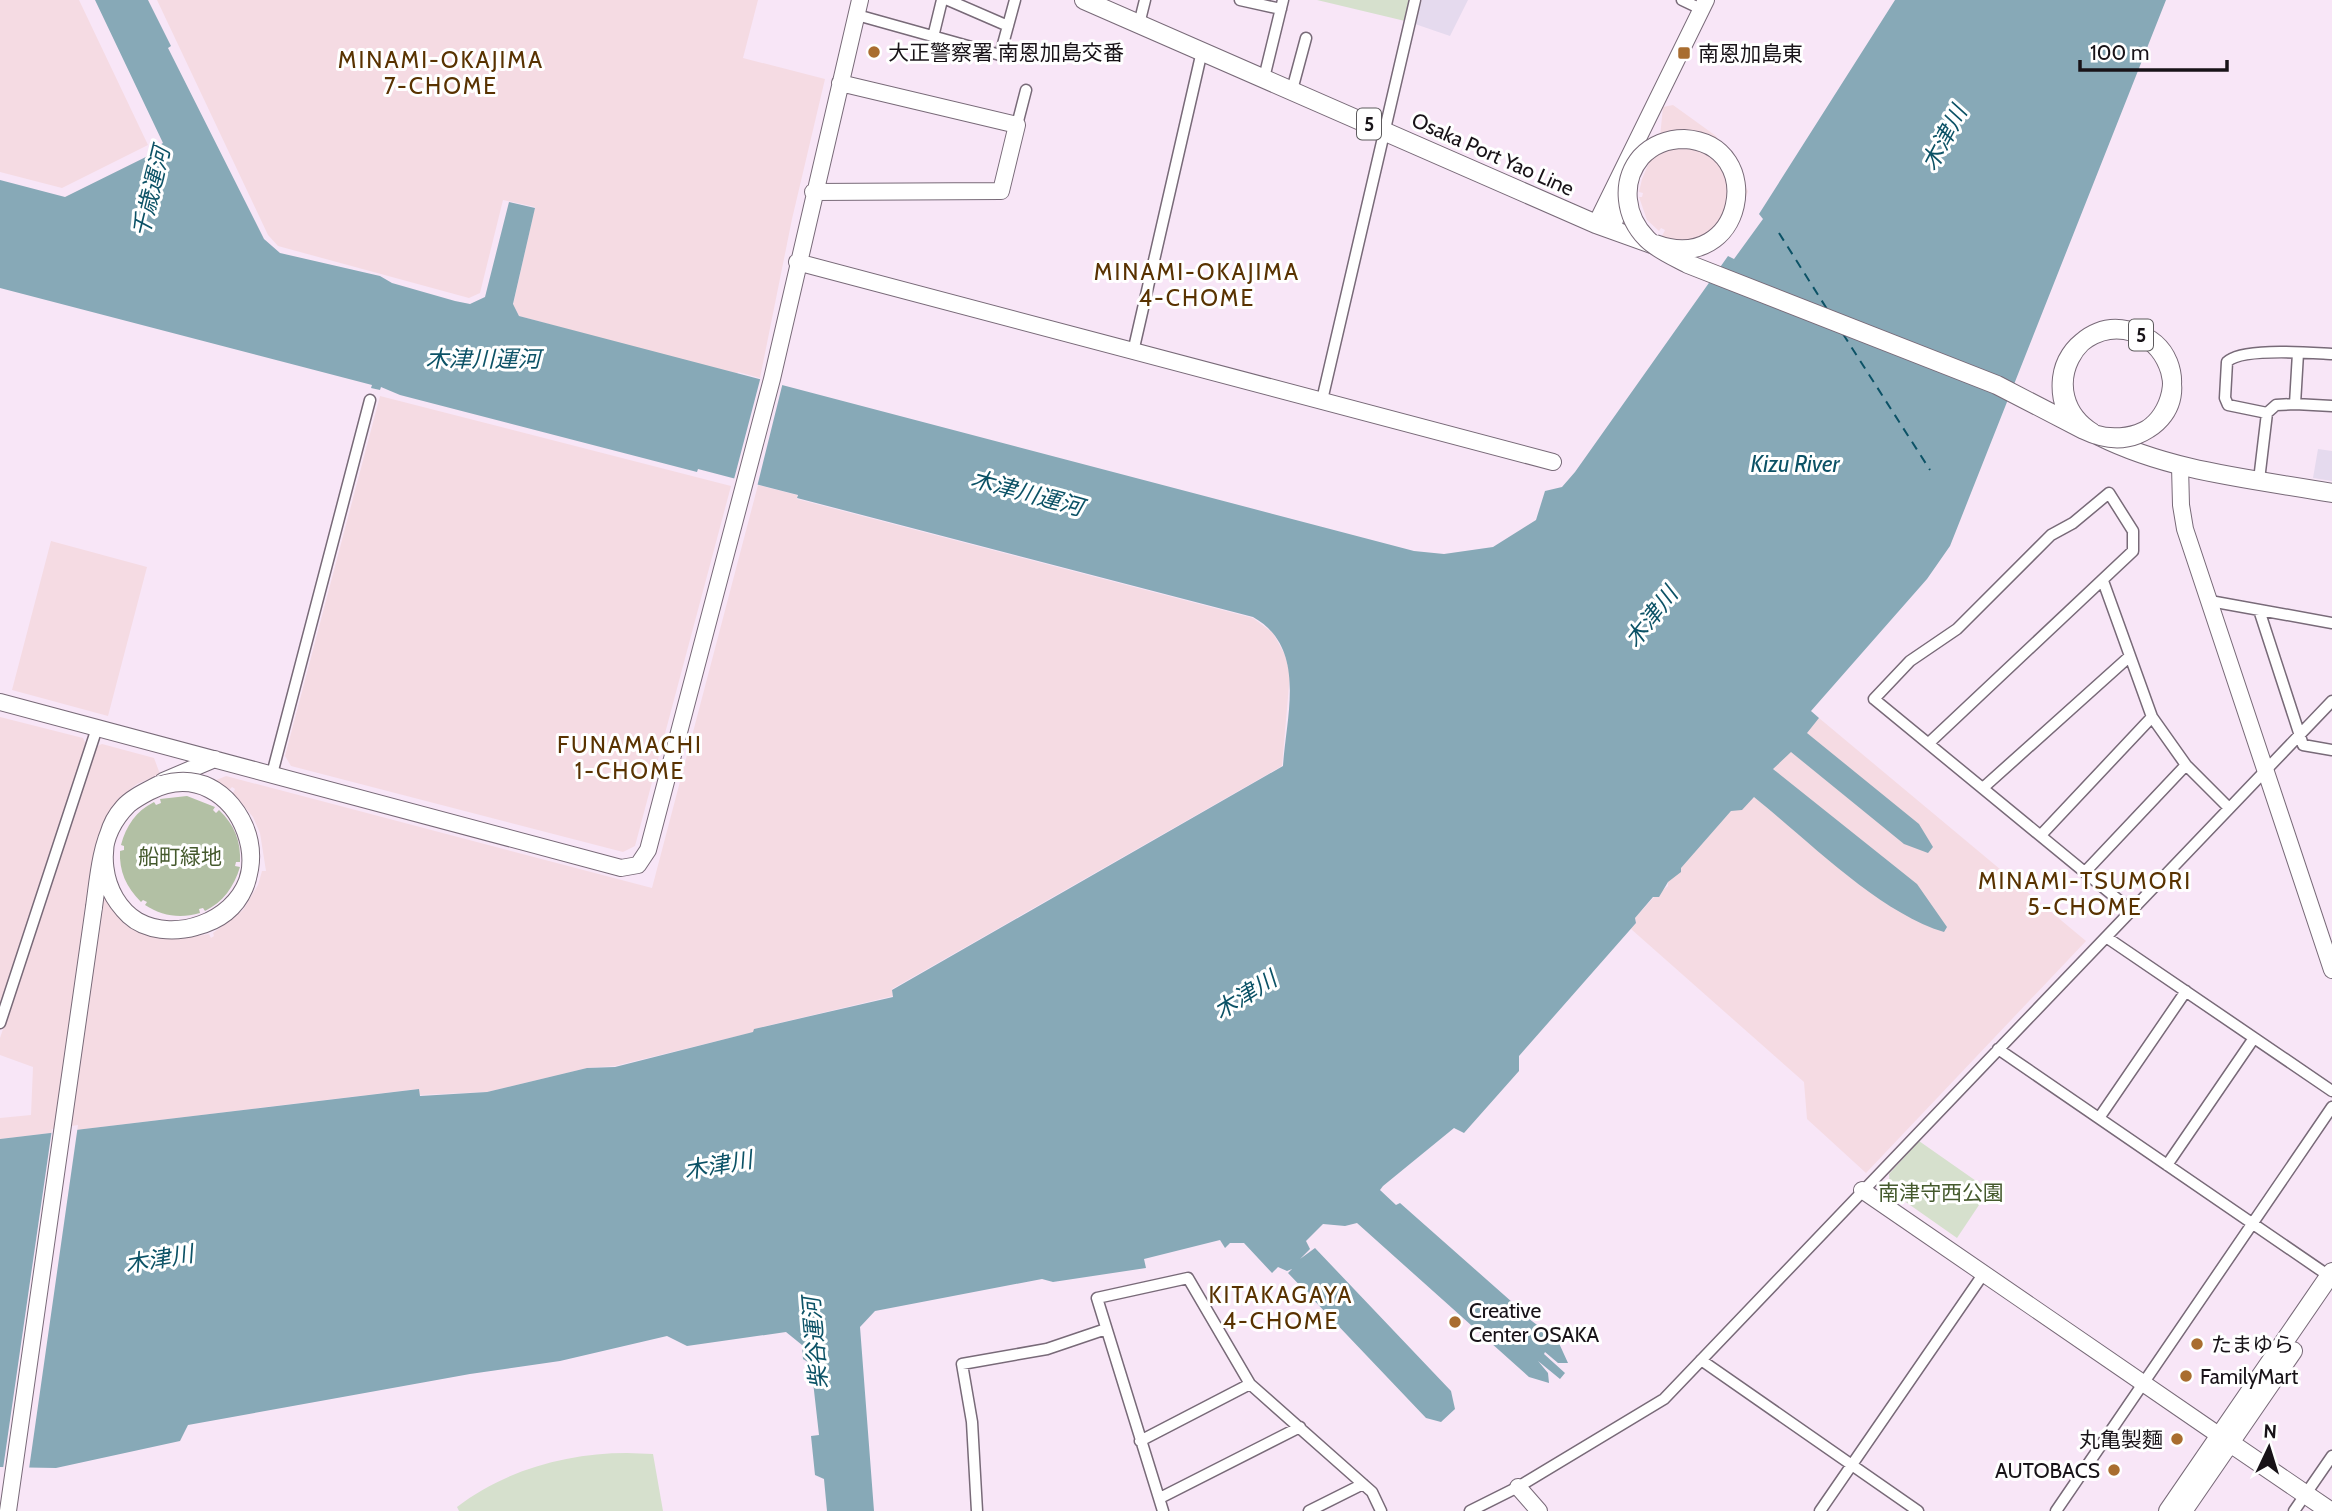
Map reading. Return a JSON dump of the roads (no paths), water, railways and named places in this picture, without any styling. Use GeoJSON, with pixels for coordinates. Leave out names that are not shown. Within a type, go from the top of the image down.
{"type":"FeatureCollection","features":[{"type":"Feature","properties":{"kind":"main road","name":"Osaka Port Yao Line"},"geometry":{"type":"LineString","coordinates":[[1084,0],[1654,247],[1663,248],[1672,249],[1687,248],[1707,242],[1729,223],[1736,202],[1732,173],[1715,151],[1689,141],[1663,143],[1640,160],[1629,184],[1632,214],[1647,238],[1655,244],[1668,248],[1673,249],[1687,249],[1698,247],[1718,236],[1726,227],[1732,218],[1736,208],[1737,191],[1733,173],[1720,154],[1704,144],[1684,139],[1663,142],[1646,153],[1635,165],[1629,181],[1628,202],[1634,222],[1649,241],[1655,245],[1661,249],[1689,264],[2007,389],[2092,434],[2106,438],[2123,439],[2141,434],[2156,423],[2168,405],[2171,392],[2172,383],[2168,365],[2157,346],[2142,335],[2130,331],[2118,329],[2105,331],[2096,333],[2081,342],[2067,360],[2063,373],[2062,386],[2065,401],[2075,420],[2093,434],[2112,438],[2139,434],[2157,421],[2170,396],[2169,369],[2156,346],[2133,332],[2106,331],[2083,342],[2066,365],[2064,397],[2075,420],[2093,433],[2124,449],[2180,466]]}},
{"type":"Feature","properties":{"kind":"main road","name":"5"},"geometry":{"type":"LineString","coordinates":[[2180,466],[2332,493]]}},
{"type":"Feature","properties":{"kind":"main road"},"geometry":{"type":"LineString","coordinates":[[2183,1511],[2225,1439],[2331,1280]]}},
{"type":"Feature","properties":{"kind":"main road"},"geometry":{"type":"LineString","coordinates":[[2225,1439],[2330,1511]]}},
{"type":"Feature","properties":{"kind":"main road"},"geometry":{"type":"LineString","coordinates":[[2168,1511],[2225,1439]]}},
{"type":"Feature","properties":{"kind":"street"},"geometry":{"type":"LineString","coordinates":[[933,37],[942,0]]}},
{"type":"Feature","properties":{"kind":"street"},"geometry":{"type":"LineString","coordinates":[[948,0],[1008,26]]}},
{"type":"Feature","properties":{"kind":"street"},"geometry":{"type":"LineString","coordinates":[[0,702],[621,868],[638,864],[648,850],[744,488],[859,7],[933,37],[1000,55],[1015,0]]}},
{"type":"Feature","properties":{"kind":"street"},"geometry":{"type":"LineString","coordinates":[[1139,24],[1144,0]]}},
{"type":"Feature","properties":{"kind":"street"},"geometry":{"type":"LineString","coordinates":[[1240,0],[1282,5],[1264,78]]}},
{"type":"Feature","properties":{"kind":"street"},"geometry":{"type":"LineString","coordinates":[[1322,400],[1415,0]]}},
{"type":"Feature","properties":{"kind":"street"},"geometry":{"type":"LineString","coordinates":[[1604,227],[1644,124],[1704,5],[1682,0]]}},
{"type":"Feature","properties":{"kind":"street"},"geometry":{"type":"LineString","coordinates":[[1292,90],[1306,38]]}},
{"type":"Feature","properties":{"kind":"street"},"geometry":{"type":"LineString","coordinates":[[1133,352],[1202,51]]}},
{"type":"Feature","properties":{"kind":"street"},"geometry":{"type":"LineString","coordinates":[[840,83],[1017,125]]}},
{"type":"Feature","properties":{"kind":"street"},"geometry":{"type":"LineString","coordinates":[[813,192],[1001,191],[1026,90]]}},
{"type":"Feature","properties":{"kind":"street"},"geometry":{"type":"LineString","coordinates":[[797,262],[1553,462]]}},
{"type":"Feature","properties":{"kind":"street"},"geometry":{"type":"LineString","coordinates":[[2295,404],[2298,353]]}},
{"type":"Feature","properties":{"kind":"street"},"geometry":{"type":"LineString","coordinates":[[2267,413],[2228,405],[2225,398],[2227,362],[2237,355],[2332,354]]}},
{"type":"Feature","properties":{"kind":"street"},"geometry":{"type":"LineString","coordinates":[[272,774],[370,400]]}},
{"type":"Feature","properties":{"kind":"street"},"geometry":{"type":"LineString","coordinates":[[2259,480],[2267,413],[2276,405],[2332,406]]}},
{"type":"Feature","properties":{"kind":"street"},"geometry":{"type":"LineString","coordinates":[[2180,466],[2185,529],[2332,970]]}},
{"type":"Feature","properties":{"kind":"street"},"geometry":{"type":"LineString","coordinates":[[1930,742],[2133,551],[2133,531],[2109,494],[2073,523],[2051,535],[1957,629],[1910,661],[1874,699],[1930,742],[2132,911]]}},
{"type":"Feature","properties":{"kind":"street"},"geometry":{"type":"LineString","coordinates":[[2103,581],[2152,717],[2186,765],[2229,808]]}},
{"type":"Feature","properties":{"kind":"street"},"geometry":{"type":"LineString","coordinates":[[2210,601],[2332,623]]}},
{"type":"Feature","properties":{"kind":"street"},"geometry":{"type":"LineString","coordinates":[[2259,610],[2303,745],[2332,750]]}},
{"type":"Feature","properties":{"kind":"street"},"geometry":{"type":"LineString","coordinates":[[1984,787],[2130,656]]}},
{"type":"Feature","properties":{"kind":"street"},"geometry":{"type":"LineString","coordinates":[[1470,1511],[1518,1487],[1655,1406],[2332,701]]}},
{"type":"Feature","properties":{"kind":"street"},"geometry":{"type":"LineString","coordinates":[[2041,835],[2152,717]]}},
{"type":"Feature","properties":{"kind":"street"},"geometry":{"type":"LineString","coordinates":[[0,1023],[97,728]]}},
{"type":"Feature","properties":{"kind":"street"},"geometry":{"type":"LineString","coordinates":[[8,1511],[106,837],[110,829],[114,821],[122,810],[133,801],[172,785],[188,784],[217,794],[242,821],[247,831],[251,859],[250,866],[249,873],[247,880],[245,887],[237,900],[223,915],[201,926],[179,930],[157,929],[138,923],[113,896],[106,878],[104,859],[105,846],[108,835],[111,827],[115,818],[123,808],[134,799],[158,786],[188,782],[217,793],[228,801],[242,819],[247,829],[251,857],[250,864],[250,872],[237,898],[230,906],[223,913],[202,924],[158,927],[131,915],[113,894],[106,876],[105,867],[104,858],[106,844],[108,833],[116,817],[124,806],[134,797],[159,784],[190,780],[212,788],[230,799],[243,817],[252,841],[251,870],[247,883],[243,890],[239,896],[231,904],[225,911],[207,921],[172,926],[140,919],[115,892],[108,874],[107,843],[117,815],[136,795],[166,779],[215,759]]}},
{"type":"Feature","properties":{"kind":"street"},"geometry":{"type":"LineString","coordinates":[[2085,872],[2186,765]]}},
{"type":"Feature","properties":{"kind":"street"},"geometry":{"type":"LineString","coordinates":[[2106,937],[2332,1091]]}},
{"type":"Feature","properties":{"kind":"street"},"geometry":{"type":"LineString","coordinates":[[2099,1118],[2186,991]]}},
{"type":"Feature","properties":{"kind":"street"},"geometry":{"type":"LineString","coordinates":[[2167,1165],[2254,1038]]}},
{"type":"Feature","properties":{"kind":"street"},"geometry":{"type":"LineString","coordinates":[[1998,1049],[2253,1223],[2331,1280]]}},
{"type":"Feature","properties":{"kind":"street"},"geometry":{"type":"LineString","coordinates":[[2056,1511],[2332,1107]]}},
{"type":"Feature","properties":{"kind":"street"},"geometry":{"type":"LineString","coordinates":[[1861,1190],[2225,1439]]}},
{"type":"Feature","properties":{"kind":"street"},"geometry":{"type":"LineString","coordinates":[[1821,1511],[1984,1273]]}},
{"type":"Feature","properties":{"kind":"street"},"geometry":{"type":"LineString","coordinates":[[1163,1511],[1097,1298],[1188,1278],[1250,1384],[1372,1492],[1381,1511]]}},
{"type":"Feature","properties":{"kind":"street"},"geometry":{"type":"LineString","coordinates":[[978,1511],[972,1422],[962,1364],[1047,1349],[1106,1329]]}},
{"type":"Feature","properties":{"kind":"street"},"geometry":{"type":"LineString","coordinates":[[1700,1360],[1918,1511]]}},
{"type":"Feature","properties":{"kind":"street"},"geometry":{"type":"LineString","coordinates":[[1140,1441],[1250,1384]]}},
{"type":"Feature","properties":{"kind":"street"},"geometry":{"type":"LineString","coordinates":[[1160,1498],[1300,1427]]}},
{"type":"Feature","properties":{"kind":"street"},"geometry":{"type":"LineString","coordinates":[[2294,1511],[2332,1456]]}},
{"type":"Feature","properties":{"kind":"street"},"geometry":{"type":"LineString","coordinates":[[1309,1511],[1363,1484]]}},
{"type":"Feature","properties":{"kind":"street"},"geometry":{"type":"LineString","coordinates":[[1518,1487],[1539,1511]]}},
{"type":"Feature","properties":{"kind":"water"},"geometry":{"type":"Polygon","coordinates":[[[95,0],[148,0],[171,46],[168,48],[264,239],[280,253],[380,276],[392,283],[470,304],[485,297],[509,202],[535,208],[513,304],[519,316],[1414,551],[1444,554],[1493,547],[1536,520],[1545,491],[1562,487],[1575,472],[1728,256],[1734,259],[1763,219],[1759,214],[1895,0],[2166,0],[1950,546],[1927,579],[1811,711],[1819,718],[1807,733],[1919,824],[1933,847],[1928,853],[1904,844],[1791,752],[1773,769],[1917,884],[1947,927],[1944,932],[1894,909],[1845,874],[1754,797],[1742,810],[1731,811],[1681,868],[1681,872],[1668,882],[1659,897],[1653,897],[1635,918],[1636,923],[1519,1056],[1519,1071],[1464,1133],[1454,1128],[1380,1190],[1396,1205],[1400,1203],[1521,1310],[1520,1312],[1558,1341],[1568,1363],[1558,1363],[1545,1352],[1544,1354],[1565,1373],[1560,1379],[1538,1361],[1548,1373],[1549,1383],[1529,1377],[1357,1223],[1345,1226],[1323,1224],[1306,1241],[1310,1249],[1300,1259],[1315,1248],[1451,1391],[1455,1409],[1441,1422],[1426,1418],[1288,1273],[1292,1269],[1287,1271],[1278,1267],[1272,1273],[1244,1243],[1230,1243],[1225,1248],[1220,1240],[1144,1259],[1146,1268],[1053,1282],[1042,1279],[875,1311],[860,1327],[874,1511],[827,1511],[824,1479],[815,1475],[811,1436],[819,1435],[811,1364],[803,1359],[802,1345],[786,1332],[687,1346],[667,1336],[560,1361],[470,1374],[188,1425],[180,1441],[56,1468],[0,1467],[0,1139],[419,1089],[420,1096],[487,1092],[587,1068],[615,1067],[753,1032],[754,1029],[893,997],[892,990],[1283,766],[1289,705],[1290,684],[1281,646],[1270,630],[1253,617],[797,498],[798,495],[698,469],[697,472],[400,395],[381,387],[380,390],[371,388],[372,385],[0,288],[0,180],[65,197],[160,150],[158,146],[163,143],[95,0]]]}},
{"type":"Feature","properties":{"kind":"place","name":"大正警察署 南恩加島交番"},"geometry":{"type":"Point","coordinates":[874,52]}},
{"type":"Feature","properties":{"kind":"place","name":"南恩加島東"},"geometry":{"type":"Point","coordinates":[1684,53]}},
{"type":"Feature","properties":{"kind":"place","name":"Creative Center OSAKA"},"geometry":{"type":"Point","coordinates":[1455,1322]}},
{"type":"Feature","properties":{"kind":"place","name":"たまゆら"},"geometry":{"type":"Point","coordinates":[2197,1344]}},
{"type":"Feature","properties":{"kind":"place","name":"FamilyMart"},"geometry":{"type":"Point","coordinates":[2186,1376]}},
{"type":"Feature","properties":{"kind":"place","name":"丸亀製麵"},"geometry":{"type":"Point","coordinates":[2177,1439]}},
{"type":"Feature","properties":{"kind":"place","name":"AUTOBACS"},"geometry":{"type":"Point","coordinates":[2114,1470]}},
{"type":"Feature","properties":{"kind":"district","name":"MINAMI-OKAJIMA 7-CHOME"},"geometry":{"type":"Point","coordinates":[441,73]}},
{"type":"Feature","properties":{"kind":"district","name":"MINAMI-OKAJIMA 4-CHOME"},"geometry":{"type":"Point","coordinates":[1197,285]}},
{"type":"Feature","properties":{"kind":"district","name":"FUNAMACHI 1-CHOME"},"geometry":{"type":"Point","coordinates":[630,758]}},
{"type":"Feature","properties":{"kind":"district","name":"MINAMI-TSUMORI 5-CHOME"},"geometry":{"type":"Point","coordinates":[2085,894]}},
{"type":"Feature","properties":{"kind":"district","name":"KITAKAGAYA 4-CHOME"},"geometry":{"type":"Point","coordinates":[1281,1308]}},
{"type":"Feature","properties":{"kind":"water label","name":"木津川"},"geometry":{"type":"Point","coordinates":[1944,138]}},
{"type":"Feature","properties":{"kind":"water label","name":"千歳運河"},"geometry":{"type":"Point","coordinates":[151,192]}},
{"type":"Feature","properties":{"kind":"water label","name":"木津川運河"},"geometry":{"type":"Point","coordinates":[483,359]}},
{"type":"Feature","properties":{"kind":"water label","name":"Kizu River"},"geometry":{"type":"Point","coordinates":[1795,464]}},
{"type":"Feature","properties":{"kind":"water label","name":"木津川運河"},"geometry":{"type":"Point","coordinates":[1027,493]}},
{"type":"Feature","properties":{"kind":"water label","name":"木津川"},"geometry":{"type":"Point","coordinates":[1651,617]}},
{"type":"Feature","properties":{"kind":"water label","name":"木津川"},"geometry":{"type":"Point","coordinates":[1245,995]}},
{"type":"Feature","properties":{"kind":"water label","name":"木津川"},"geometry":{"type":"Point","coordinates":[718,1165]}},
{"type":"Feature","properties":{"kind":"water label","name":"木津川"},"geometry":{"type":"Point","coordinates":[159,1259]}},
{"type":"Feature","properties":{"kind":"water label","name":"柴谷運河"},"geometry":{"type":"Point","coordinates":[815,1343]}},
{"type":"Feature","properties":{"kind":"park label","name":"船町緑地"},"geometry":{"type":"Point","coordinates":[180,856]}},
{"type":"Feature","properties":{"kind":"park label","name":"南津守西公園"},"geometry":{"type":"Point","coordinates":[1941,1192]}}]}
